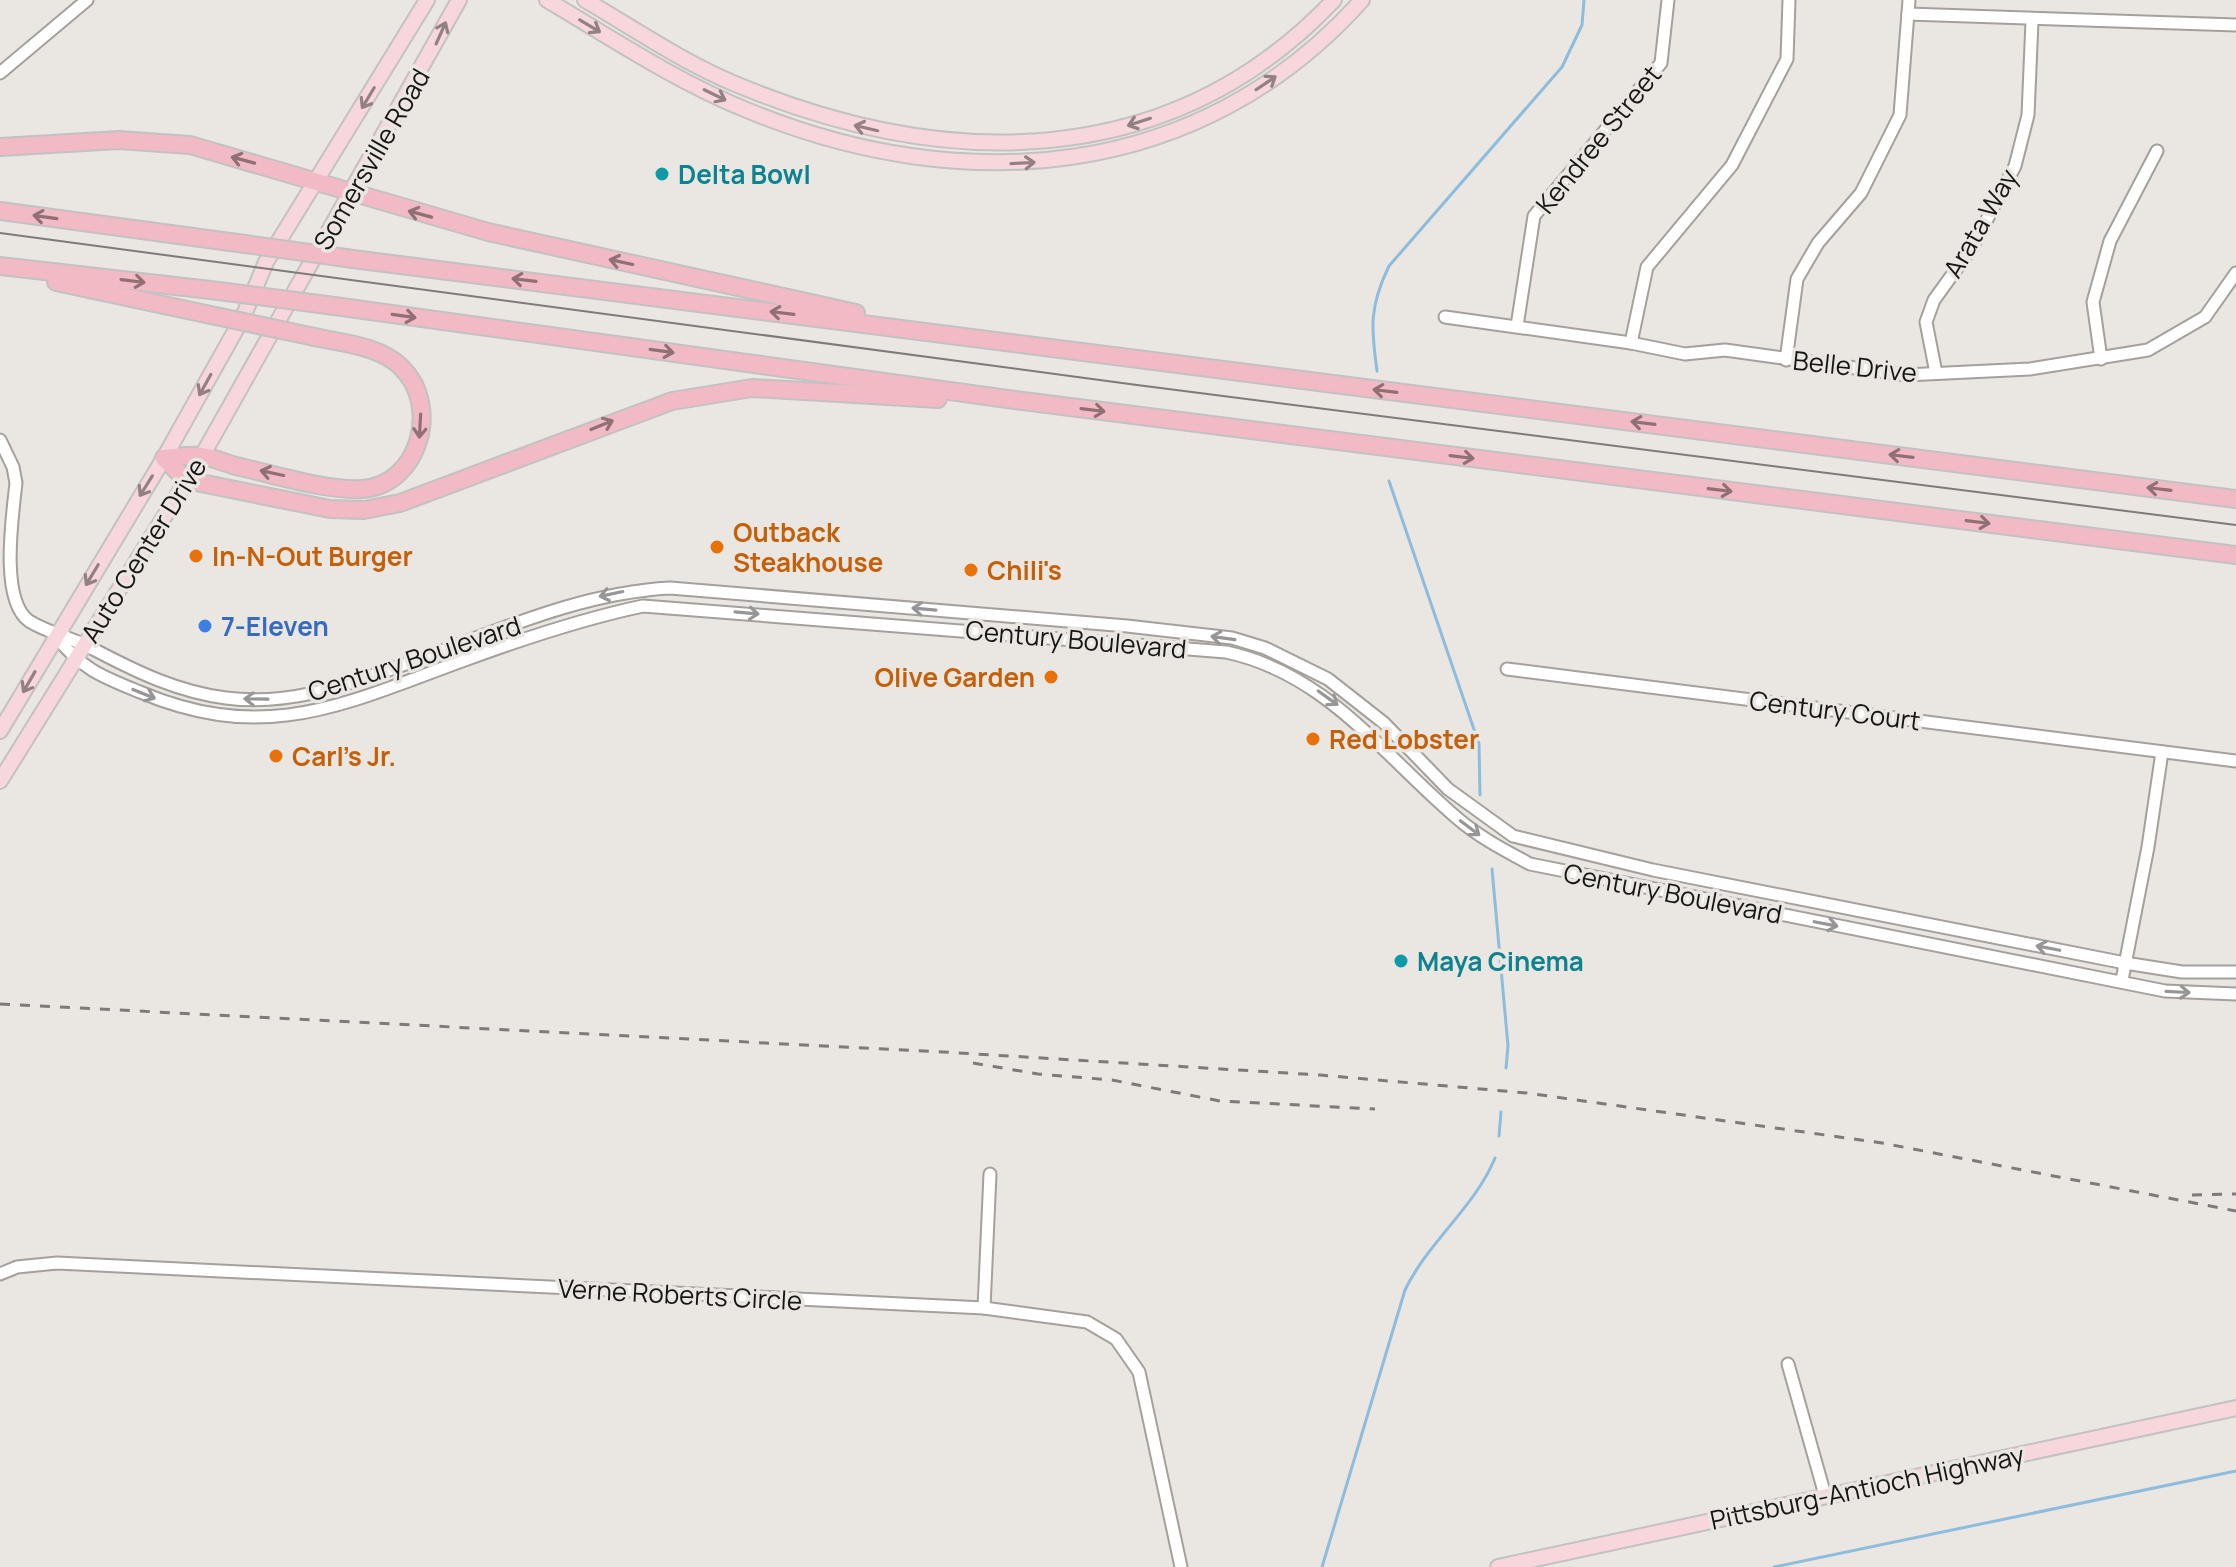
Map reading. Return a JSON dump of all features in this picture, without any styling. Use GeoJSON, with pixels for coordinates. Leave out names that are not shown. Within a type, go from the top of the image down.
{"type":"FeatureCollection","features":[{"type":"Feature","properties":{"kind":"highway"},"geometry":{"type":"LineString","coordinates":[[0,147],[119,140],[190,145],[488,232],[971,337]]}},
{"type":"Feature","properties":{"kind":"highway"},"geometry":{"type":"LineString","coordinates":[[0,211],[353,259],[2236,499]]}},
{"type":"Feature","properties":{"kind":"highway"},"geometry":{"type":"LineString","coordinates":[[0,268],[379,352],[407,375],[421,407],[423,428],[408,463],[378,486],[343,488],[202,456],[164,458]]}},
{"type":"Feature","properties":{"kind":"highway"},"geometry":{"type":"LineString","coordinates":[[0,268],[219,291],[1015,400],[2236,555]]}},
{"type":"Feature","properties":{"kind":"highway"},"geometry":{"type":"LineString","coordinates":[[164,458],[186,480],[330,509],[364,510],[400,503],[672,401],[752,388],[1015,400]]}},
{"type":"Feature","properties":{"kind":"main road","name":"Somersville Road"},"geometry":{"type":"LineString","coordinates":[[266,262],[427,0]]}},
{"type":"Feature","properties":{"kind":"main road","name":"Somersville Road"},"geometry":{"type":"LineString","coordinates":[[281,316],[459,0]]}},
{"type":"Feature","properties":{"kind":"main road"},"geometry":{"type":"LineString","coordinates":[[547,0],[646,58],[748,111],[854,145],[965,163],[1038,163],[1109,152],[1204,118],[1293,64],[1362,0]]}},
{"type":"Feature","properties":{"kind":"main road"},"geometry":{"type":"LineString","coordinates":[[585,0],[731,82],[856,125],[943,142],[1033,142],[1111,130],[1196,100],[1279,50],[1334,0]]}},
{"type":"Feature","properties":{"kind":"main road"},"geometry":{"type":"LineString","coordinates":[[646,58],[655,41]]}},
{"type":"Feature","properties":{"kind":"main road","name":"Auto Center Drive"},"geometry":{"type":"LineString","coordinates":[[0,731],[164,458],[243,317],[266,262]]}},
{"type":"Feature","properties":{"kind":"main road","name":"Auto Center Drive"},"geometry":{"type":"LineString","coordinates":[[0,781],[202,456],[281,316]]}},
{"type":"Feature","properties":{"kind":"main road","name":"Pittsburg-Antioch Highway"},"geometry":{"type":"LineString","coordinates":[[1498,1567],[2236,1408]]}},
{"type":"Feature","properties":{"kind":"street"},"geometry":{"type":"LineString","coordinates":[[0,73],[87,0]]}},
{"type":"Feature","properties":{"kind":"street","name":"Kendree Street"},"geometry":{"type":"LineString","coordinates":[[1517,326],[1534,216],[1661,63],[1668,0]]}},
{"type":"Feature","properties":{"kind":"street"},"geometry":{"type":"LineString","coordinates":[[1631,343],[1647,267],[1732,165],[1787,59],[1789,0]]}},
{"type":"Feature","properties":{"kind":"street"},"geometry":{"type":"LineString","coordinates":[[1786,360],[1797,279],[1818,243],[1861,193],[1900,115],[1909,0]]}},
{"type":"Feature","properties":{"kind":"street"},"geometry":{"type":"LineString","coordinates":[[1908,14],[2032,21],[2236,25]]}},
{"type":"Feature","properties":{"kind":"street","name":"Arata Way"},"geometry":{"type":"LineString","coordinates":[[1936,373],[1926,322],[1934,300],[1973,246],[2015,166],[2028,115],[2032,21]]}},
{"type":"Feature","properties":{"kind":"street"},"geometry":{"type":"LineString","coordinates":[[2101,359],[2093,302],[2110,241],[2157,151]]}},
{"type":"Feature","properties":{"kind":"street","name":"Belle Drive"},"geometry":{"type":"LineString","coordinates":[[1445,317],[1631,343],[1685,354],[1725,350],[1906,375],[2030,369],[2148,350],[2180,335],[2205,317],[2236,273]]}},
{"type":"Feature","properties":{"kind":"street"},"geometry":{"type":"LineString","coordinates":[[0,440],[13,467],[16,483],[9,595],[25,619],[56,636]]}},
{"type":"Feature","properties":{"kind":"street","name":"Century Boulevard"},"geometry":{"type":"LineString","coordinates":[[56,636],[84,644],[125,667],[173,687],[226,698],[284,700],[333,690],[577,602],[627,590],[670,588],[1111,624],[1232,638],[1276,653],[1328,679],[1384,723],[1448,789],[1513,836],[1653,870],[2125,963],[2182,972],[2236,972]]}},
{"type":"Feature","properties":{"kind":"street","name":"Century Boulevard"},"geometry":{"type":"LineString","coordinates":[[56,636],[74,660],[121,684],[188,710],[277,718],[361,700],[583,618],[643,606],[1226,652],[1278,667],[1335,703],[1457,818],[1490,843],[1530,864],[2165,991],[2236,994]]}},
{"type":"Feature","properties":{"kind":"street","name":"Century Court"},"geometry":{"type":"LineString","coordinates":[[1507,669],[2236,761]]}},
{"type":"Feature","properties":{"kind":"street"},"geometry":{"type":"LineString","coordinates":[[2122,980],[2148,847],[2162,752]]}},
{"type":"Feature","properties":{"kind":"street"},"geometry":{"type":"LineString","coordinates":[[984,1308],[990,1174]]}},
{"type":"Feature","properties":{"kind":"street","name":"Verne Roberts Circle"},"geometry":{"type":"LineString","coordinates":[[0,1274],[17,1267],[57,1263],[984,1308],[1087,1322],[1116,1339],[1139,1372],[1181,1567]]}},
{"type":"Feature","properties":{"kind":"street"},"geometry":{"type":"LineString","coordinates":[[1788,1364],[1825,1495]]}},
{"type":"Feature","properties":{"kind":"waterway"},"geometry":{"type":"LineString","coordinates":[[1377,371],[1373,318],[1389,266],[1562,67],[1582,25],[1584,0]]}},
{"type":"Feature","properties":{"kind":"waterway"},"geometry":{"type":"LineString","coordinates":[[1389,481],[1479,744],[1480,795]]}},
{"type":"Feature","properties":{"kind":"waterway"},"geometry":{"type":"LineString","coordinates":[[1492,869],[1508,1046],[1506,1068]]}},
{"type":"Feature","properties":{"kind":"waterway"},"geometry":{"type":"LineString","coordinates":[[1499,1136],[1501,1112]]}},
{"type":"Feature","properties":{"kind":"waterway"},"geometry":{"type":"LineString","coordinates":[[1322,1567],[1405,1290],[1426,1256],[1476,1193],[1495,1158]]}},
{"type":"Feature","properties":{"kind":"waterway"},"geometry":{"type":"LineString","coordinates":[[1774,1567],[2236,1471]]}},
{"type":"Feature","properties":{"kind":"tram line"},"geometry":{"type":"LineString","coordinates":[[0,233],[1137,385],[2236,525]]}},
{"type":"Feature","properties":{"kind":"railway"},"geometry":{"type":"LineString","coordinates":[[0,1004],[943,1052],[1320,1075],[1527,1093],[1882,1143],[2236,1211]]}},
{"type":"Feature","properties":{"kind":"railway"},"geometry":{"type":"LineString","coordinates":[[973,1063],[1038,1074],[1112,1080],[1220,1101],[1375,1109]]}},
{"type":"Feature","properties":{"kind":"railway"},"geometry":{"type":"LineString","coordinates":[[2192,1195],[2236,1194]]}},
{"type":"Feature","properties":{"kind":"place","name":"Delta Bowl"},"geometry":{"type":"Point","coordinates":[662,174]}},
{"type":"Feature","properties":{"kind":"place","name":"Outback Steakhouse"},"geometry":{"type":"Point","coordinates":[717,547]}},
{"type":"Feature","properties":{"kind":"place","name":"In-N-Out Burger"},"geometry":{"type":"Point","coordinates":[196,556]}},
{"type":"Feature","properties":{"kind":"place","name":"Chili's"},"geometry":{"type":"Point","coordinates":[971,570]}},
{"type":"Feature","properties":{"kind":"place","name":"7-Eleven"},"geometry":{"type":"Point","coordinates":[205,626]}},
{"type":"Feature","properties":{"kind":"place","name":"Olive Garden"},"geometry":{"type":"Point","coordinates":[1051,677]}},
{"type":"Feature","properties":{"kind":"place","name":"Red Lobster"},"geometry":{"type":"Point","coordinates":[1313,739]}},
{"type":"Feature","properties":{"kind":"place","name":"Carl's Jr."},"geometry":{"type":"Point","coordinates":[276,756]}},
{"type":"Feature","properties":{"kind":"place","name":"Maya Cinema"},"geometry":{"type":"Point","coordinates":[1401,961]}}]}
